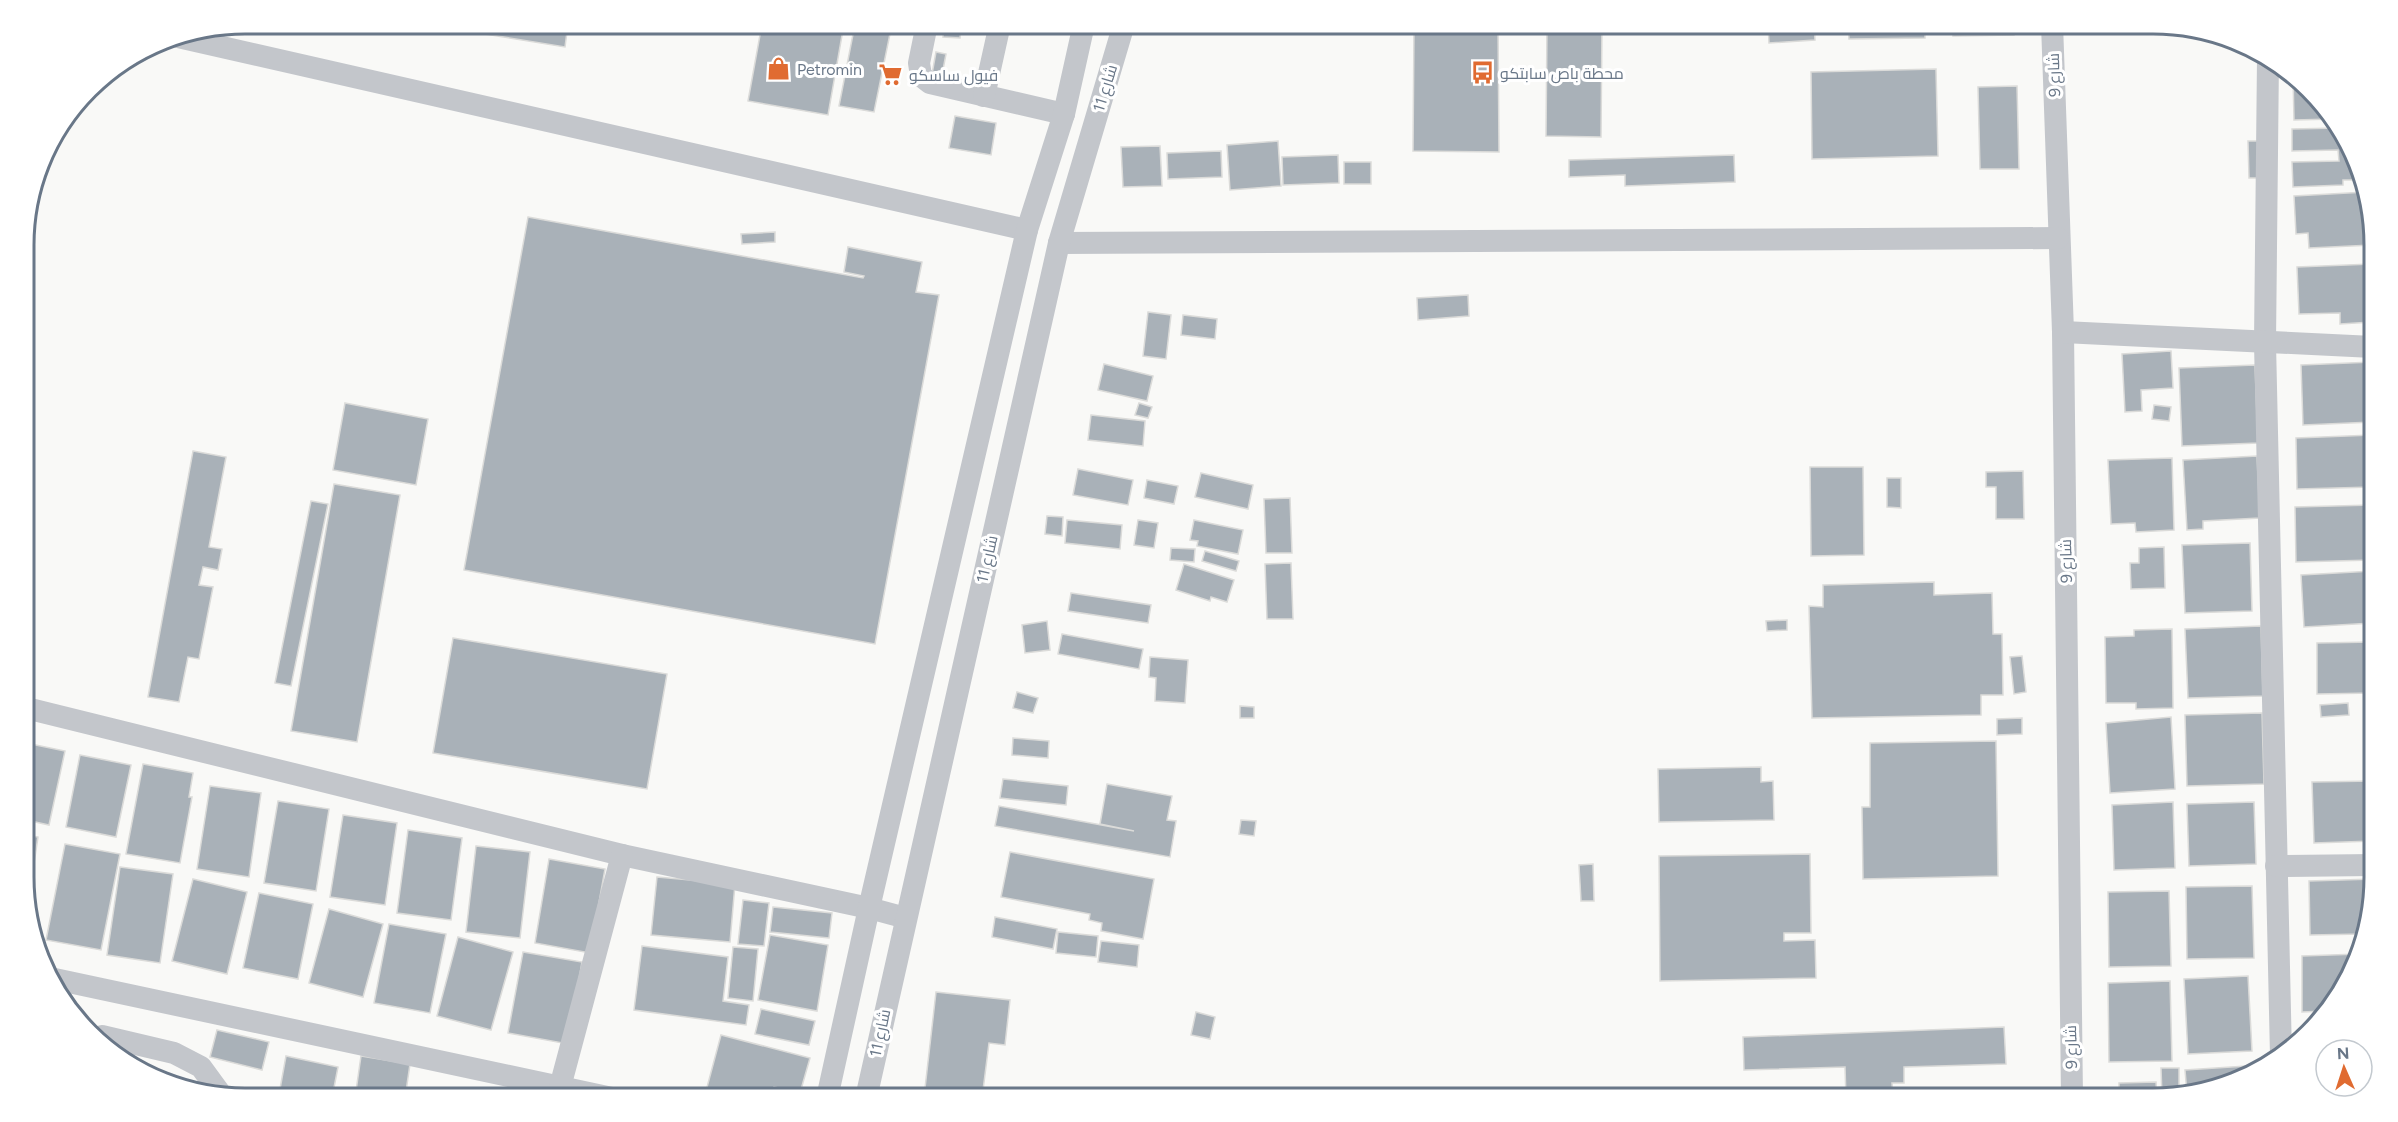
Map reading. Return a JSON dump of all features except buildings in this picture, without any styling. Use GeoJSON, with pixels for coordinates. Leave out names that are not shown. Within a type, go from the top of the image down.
{"type":"FeatureCollection","features":[{"type":"Feature","properties":{"kind":"street","name":"شارع 9"},"geometry":{"type":"LineString","coordinates":[[2052,34],[2063,332],[2072,1087]]}},
{"type":"Feature","properties":{"kind":"street"},"geometry":{"type":"LineString","coordinates":[[925,35],[919,63],[921,76],[930,83],[1064,114]]}},
{"type":"Feature","properties":{"kind":"street"},"geometry":{"type":"LineString","coordinates":[[984,96],[998,35]]}},
{"type":"Feature","properties":{"kind":"street","name":"شارع 11"},"geometry":{"type":"LineString","coordinates":[[829,1088],[1027,230],[1064,114],[1082,35]]}},
{"type":"Feature","properties":{"kind":"street","name":"شارع 11"},"geometry":{"type":"LineString","coordinates":[[868,1088],[1059,243],[1121,35]]}},
{"type":"Feature","properties":{"kind":"street"},"geometry":{"type":"LineString","coordinates":[[195,41],[1027,230]]}},
{"type":"Feature","properties":{"kind":"street"},"geometry":{"type":"LineString","coordinates":[[2268,69],[2265,343],[2281,1044]]}},
{"type":"Feature","properties":{"kind":"street"},"geometry":{"type":"LineString","coordinates":[[1059,243],[2058,238]]}},
{"type":"Feature","properties":{"kind":"street"},"geometry":{"type":"LineString","coordinates":[[2063,332],[2364,347]]}},
{"type":"Feature","properties":{"kind":"street"},"geometry":{"type":"LineString","coordinates":[[34,710],[622,855],[906,918]]}},
{"type":"Feature","properties":{"kind":"street"},"geometry":{"type":"LineString","coordinates":[[560,1088],[622,855]]}},
{"type":"Feature","properties":{"kind":"street"},"geometry":{"type":"LineString","coordinates":[[2276,866],[2364,865]]}},
{"type":"Feature","properties":{"kind":"street"},"geometry":{"type":"LineString","coordinates":[[62,981],[559,1088]]}},
{"type":"Feature","properties":{"kind":"street"},"geometry":{"type":"LineString","coordinates":[[109,1038],[174,1053],[201,1067],[214,1085]]}},
{"type":"Feature","properties":{"kind":"place","name":"Petromin"},"geometry":{"type":"Point","coordinates":[779,69]}},
{"type":"Feature","properties":{"kind":"place","name":"محطة باص سابتكو"},"geometry":{"type":"Point","coordinates":[1482,73]}},
{"type":"Feature","properties":{"kind":"place","name":"فيول ساسكو"},"geometry":{"type":"Point","coordinates":[891,75]}}]}
